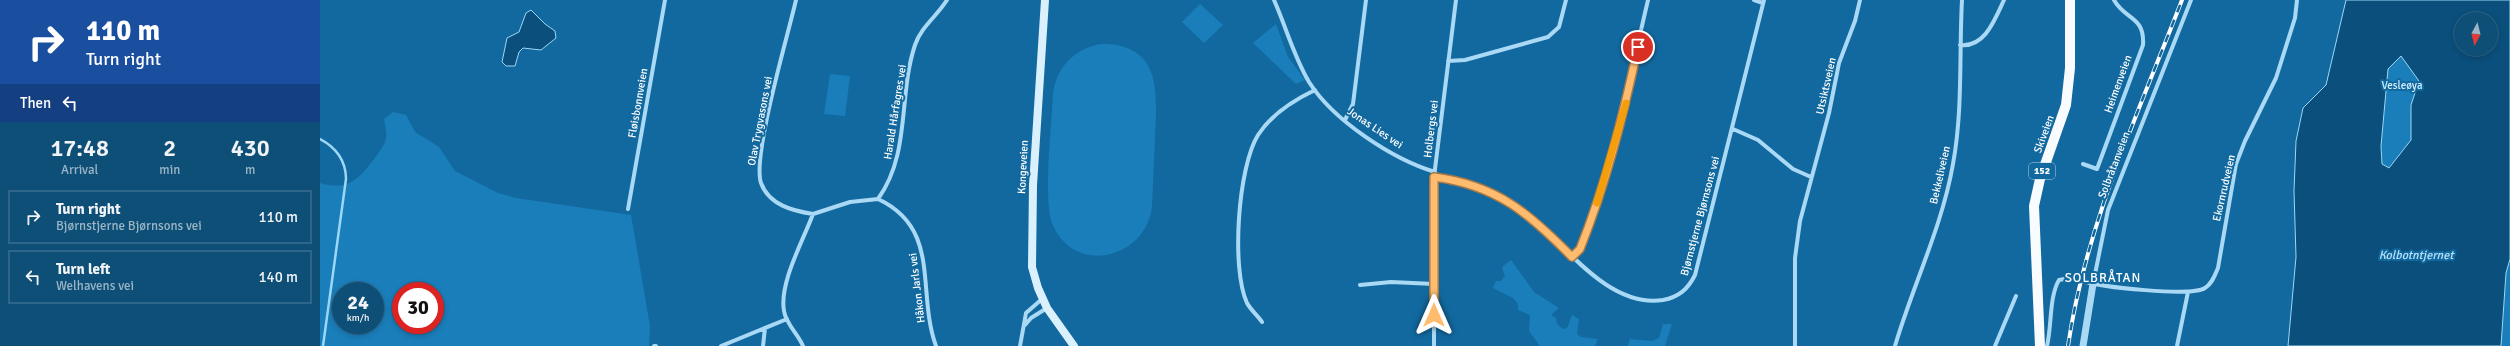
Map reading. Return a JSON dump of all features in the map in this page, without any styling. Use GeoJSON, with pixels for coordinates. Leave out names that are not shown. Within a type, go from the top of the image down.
{"type":"FeatureCollection","features":[{"type":"Feature","properties":{"kind":"main road","name":"Kongeveien"},"geometry":{"type":"LineString","coordinates":[[1045,0],[1039,76],[1031,249],[1033,272],[1042,299],[1074,346]]}},
{"type":"Feature","properties":{"kind":"main road","name":"Skiveien"},"geometry":{"type":"LineString","coordinates":[[2040,346],[2034,206],[2040,179],[2059,128],[2068,94],[2071,36],[2070,0]]}},
{"type":"Feature","properties":{"kind":"street","name":"Fløisbonnveien"},"geometry":{"type":"LineString","coordinates":[[628,209],[665,0]]}},
{"type":"Feature","properties":{"kind":"street","name":"Olav Trygvasons vei"},"geometry":{"type":"LineString","coordinates":[[796,0],[768,121],[760,173],[766,193],[780,205],[813,214]]}},
{"type":"Feature","properties":{"kind":"street","name":"Harald Hårfagres vei"},"geometry":{"type":"LineString","coordinates":[[878,199],[894,170],[915,46],[923,28],[947,0]]}},
{"type":"Feature","properties":{"kind":"street","name":"Jonas Lies vei"},"geometry":{"type":"LineString","coordinates":[[1274,0],[1301,66],[1315,90],[1346,120],[1404,159],[1435,172]]}},
{"type":"Feature","properties":{"kind":"street"},"geometry":{"type":"LineString","coordinates":[[1346,120],[1353,104],[1366,0]]}},
{"type":"Feature","properties":{"kind":"street","name":"Holbergs vei"},"geometry":{"type":"LineString","coordinates":[[1434,346],[1434,177],[1456,0]]}},
{"type":"Feature","properties":{"kind":"street"},"geometry":{"type":"LineString","coordinates":[[1448,60],[1465,60],[1548,37],[1559,28],[1566,0]]}},
{"type":"Feature","properties":{"kind":"street"},"geometry":{"type":"LineString","coordinates":[[1572,257],[1580,249],[1605,183],[1626,103],[1648,0]]}},
{"type":"Feature","properties":{"kind":"street"},"geometry":{"type":"LineString","coordinates":[[1754,0],[1764,2]]}},
{"type":"Feature","properties":{"kind":"street","name":"Utsiktsveien"},"geometry":{"type":"LineString","coordinates":[[1795,346],[1795,258],[1800,221],[1829,113],[1839,63],[1855,21],[1860,0]]}},
{"type":"Feature","properties":{"kind":"street","name":"Bekkeliveien"},"geometry":{"type":"LineString","coordinates":[[1895,346],[1948,187],[1957,138],[1962,0]]}},
{"type":"Feature","properties":{"kind":"street"},"geometry":{"type":"LineString","coordinates":[[1960,46],[1974,45],[1978,42],[1989,28],[2004,0]]}},
{"type":"Feature","properties":{"kind":"street","name":"Heimenveien"},"geometry":{"type":"LineString","coordinates":[[2083,164],[2097,169],[2143,45],[2144,35],[2140,26],[2114,0]]}},
{"type":"Feature","properties":{"kind":"street","name":"Solbråtanveien"},"geometry":{"type":"LineString","coordinates":[[2083,346],[2092,284],[2108,210],[2191,0]]}},
{"type":"Feature","properties":{"kind":"street","name":"Ekornrudveien"},"geometry":{"type":"LineString","coordinates":[[2188,292],[2205,289],[2214,278],[2218,268],[2236,164],[2245,141],[2276,78],[2291,32],[2297,0]]}},
{"type":"Feature","properties":{"kind":"street","name":"Bjørnstjerne Bjørnsons vei"},"geometry":{"type":"LineString","coordinates":[[1434,177],[1474,185],[1512,202],[1544,228],[1572,257],[1606,285],[1629,296],[1652,301],[1673,298],[1687,289],[1695,275],[1764,2]]}},
{"type":"Feature","properties":{"kind":"street"},"geometry":{"type":"LineString","coordinates":[[1262,322],[1247,303],[1243,288],[1239,235],[1241,186],[1250,154],[1258,135],[1280,111],[1315,90]]}},
{"type":"Feature","properties":{"kind":"street"},"geometry":{"type":"LineString","coordinates":[[1733,129],[1758,140],[1793,168],[1811,178]]}},
{"type":"Feature","properties":{"kind":"street"},"geometry":{"type":"LineString","coordinates":[[804,346],[787,319],[784,300],[788,278],[813,214],[850,202],[878,199]]}},
{"type":"Feature","properties":{"kind":"street","name":"Håkon Jarls vei"},"geometry":{"type":"LineString","coordinates":[[878,199],[897,210],[911,224],[920,244],[928,316],[936,346]]}},
{"type":"Feature","properties":{"kind":"street"},"geometry":{"type":"LineString","coordinates":[[2047,346],[2052,328],[2054,288],[2059,280],[2070,278]]}},
{"type":"Feature","properties":{"kind":"street"},"geometry":{"type":"LineString","coordinates":[[2084,281],[2092,284],[2188,292],[2177,346]]}},
{"type":"Feature","properties":{"kind":"street"},"geometry":{"type":"LineString","coordinates":[[1360,285],[1391,282],[1434,284]]}},
{"type":"Feature","properties":{"kind":"street"},"geometry":{"type":"LineString","coordinates":[[1995,346],[2016,296]]}},
{"type":"Feature","properties":{"kind":"street"},"geometry":{"type":"LineString","coordinates":[[1020,346],[1027,311],[1042,299]]}},
{"type":"Feature","properties":{"kind":"street"},"geometry":{"type":"LineString","coordinates":[[1025,325],[1031,318],[1047,308]]}},
{"type":"Feature","properties":{"kind":"street"},"geometry":{"type":"LineString","coordinates":[[721,346],[787,319]]}},
{"type":"Feature","properties":{"kind":"street"},"geometry":{"type":"LineString","coordinates":[[763,346],[765,328]]}},
{"type":"Feature","properties":{"kind":"green space"},"geometry":{"type":"Polygon","coordinates":[[[1200,4],[1223,25],[1204,43],[1182,22],[1200,4]]]}},
{"type":"Feature","properties":{"kind":"green space"},"geometry":{"type":"Polygon","coordinates":[[[1276,24],[1288,57],[1305,80],[1296,84],[1253,43],[1276,24]]]}},
{"type":"Feature","properties":{"kind":"green space"},"geometry":{"type":"Polygon","coordinates":[[[1100,44],[1120,46],[1135,52],[1145,61],[1152,73],[1155,88],[1156,120],[1152,207],[1147,225],[1136,239],[1123,249],[1107,255],[1091,255],[1076,250],[1062,240],[1052,223],[1049,212],[1048,179],[1053,93],[1058,75],[1074,55],[1100,44]]]}},
{"type":"Feature","properties":{"kind":"green space","name":"Vesleøya"},"geometry":{"type":"Polygon","coordinates":[[[2401,56],[2420,81],[2411,105],[2411,140],[2389,168],[2382,164],[2381,146],[2388,69],[2401,56]]]}},
{"type":"Feature","properties":{"kind":"green space"},"geometry":{"type":"Polygon","coordinates":[[[830,74],[850,76],[845,116],[824,114],[830,74]]]}},
{"type":"Feature","properties":{"kind":"green space"},"geometry":{"type":"Polygon","coordinates":[[[393,112],[406,115],[415,132],[439,147],[455,171],[498,193],[516,198],[631,215],[650,326],[649,346],[320,346],[320,183],[338,186],[352,182],[363,173],[377,155],[384,144],[386,133],[384,119],[393,112]]]}},
{"type":"Feature","properties":{"kind":"green space"},"geometry":{"type":"Polygon","coordinates":[[[2510,259],[2510,346],[2501,346],[2506,273],[2510,259]]]}},
{"type":"Feature","properties":{"kind":"green space"},"geometry":{"type":"Polygon","coordinates":[[[1511,260],[1534,292],[1559,308],[1551,315],[1556,318],[1557,324],[1563,329],[1567,328],[1572,315],[1579,319],[1577,334],[1581,337],[1598,339],[1595,346],[1540,346],[1529,331],[1530,315],[1518,310],[1518,304],[1513,298],[1493,288],[1496,281],[1501,281],[1505,276],[1502,267],[1511,260]]]}},
{"type":"Feature","properties":{"kind":"green space"},"geometry":{"type":"Polygon","coordinates":[[[1663,324],[1672,324],[1665,346],[1628,346],[1630,339],[1652,341],[1659,338],[1663,324]]]}},
{"type":"Feature","properties":{"kind":"water","name":"Kolbotntjernet"},"geometry":{"type":"Polygon","coordinates":[[[2346,0],[2510,0],[2510,259],[2506,273],[2501,346],[2288,346],[2296,257],[2294,191],[2296,141],[2303,108],[2326,85],[2346,0]],[[2401,56],[2388,69],[2381,146],[2382,164],[2389,168],[2411,140],[2411,105],[2419,81],[2401,56]]]}},
{"type":"Feature","properties":{"kind":"water"},"geometry":{"type":"Polygon","coordinates":[[[531,10],[545,24],[555,31],[556,38],[541,50],[523,48],[519,52],[515,66],[506,66],[502,62],[507,38],[519,32],[526,13],[531,10]]]}},
{"type":"Feature","properties":{"kind":"waterway"},"geometry":{"type":"LineString","coordinates":[[320,139],[331,146],[339,155],[346,172],[323,346]]}},
{"type":"Feature","properties":{"kind":"tunnel"},"geometry":{"type":"LineString","coordinates":[[2070,278],[2083,281]]}},
{"type":"Feature","properties":{"kind":"railway"},"geometry":{"type":"LineString","coordinates":[[2068,346],[2076,301],[2087,256],[2100,213],[2131,127],[2182,0]]}},
{"type":"Feature","properties":{"kind":"slow traffic"},"geometry":{"type":"LineString","coordinates":[[1597,203],[1605,183],[1626,103]]}},
{"type":"Feature","properties":{"kind":"district","name":"SOLBRÅTAN"},"geometry":{"type":"Point","coordinates":[2103,278]}},
{"type":"Feature","properties":{"kind":"route"},"geometry":{"type":"LineString","coordinates":[[1434,315],[1434,177],[1474,185],[1512,202],[1544,228],[1572,257],[1580,249],[1605,183],[1626,103],[1638,47]]}}]}
